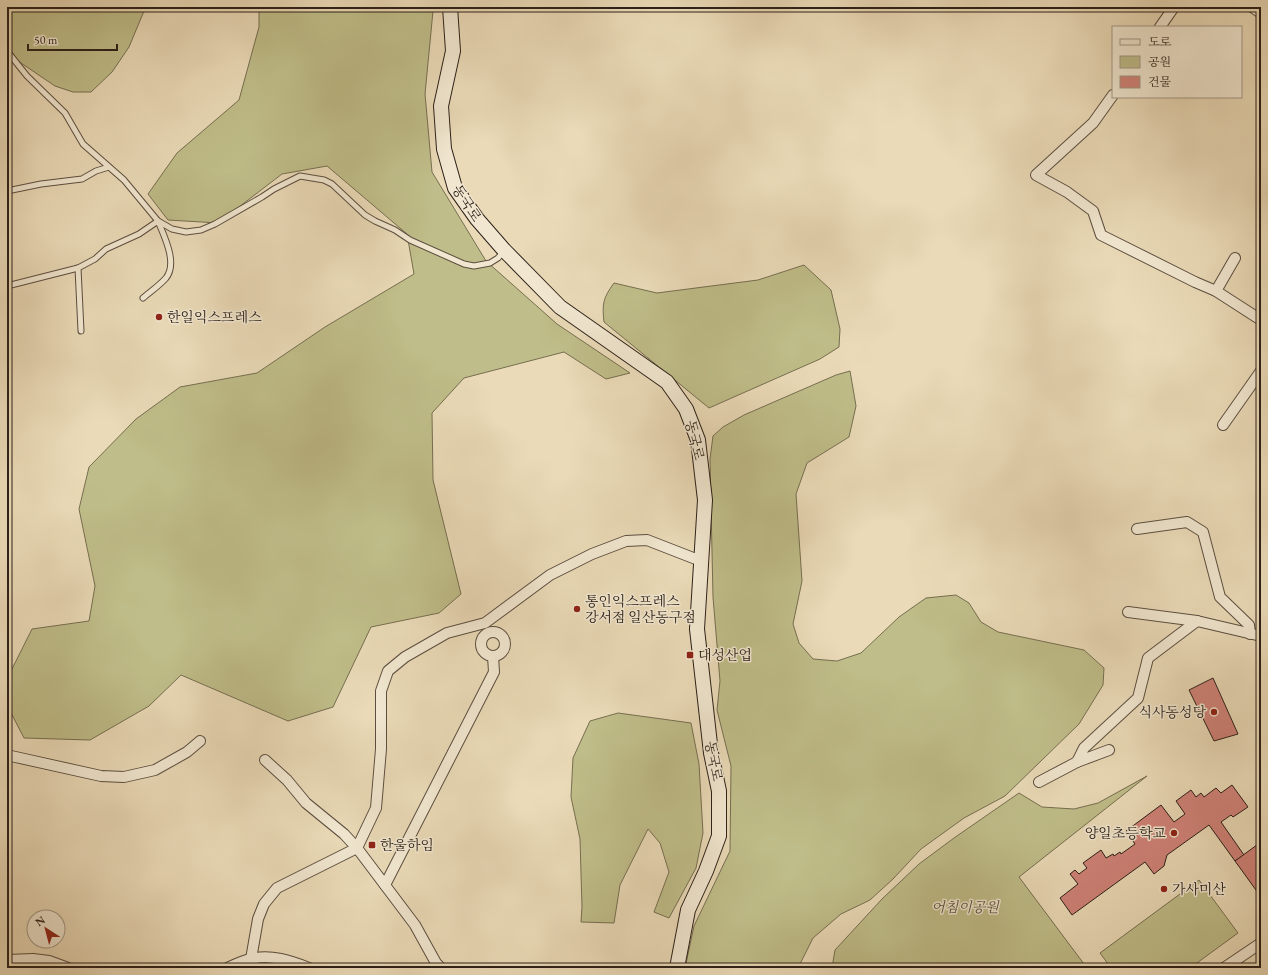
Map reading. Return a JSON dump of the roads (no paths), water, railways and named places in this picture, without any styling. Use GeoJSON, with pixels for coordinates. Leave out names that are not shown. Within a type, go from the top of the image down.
{"type":"FeatureCollection","features":[{"type":"Feature","properties":{"kind":"street","name":"동국로"},"geometry":{"type":"LineString","coordinates":[[450,7],[453,52],[441,106],[444,149],[455,188],[476,219],[560,307],[667,382],[686,409],[698,440],[705,500],[697,629],[711,753],[719,791],[719,836],[706,871],[688,910],[677,968]]}},
{"type":"Feature","properties":{"kind":"street"},"geometry":{"type":"LineString","coordinates":[[1161,26],[1174,7]]}},
{"type":"Feature","properties":{"kind":"street"},"geometry":{"type":"LineString","coordinates":[[1252,7],[1261,13]]}},
{"type":"Feature","properties":{"kind":"street"},"geometry":{"type":"LineString","coordinates":[[1112,96],[1093,123],[1036,175],[1067,192],[1093,211],[1101,235],[1216,291],[1261,320]]}},
{"type":"Feature","properties":{"kind":"street"},"geometry":{"type":"LineString","coordinates":[[1216,291],[1235,258]]}},
{"type":"Feature","properties":{"kind":"street"},"geometry":{"type":"LineString","coordinates":[[1223,425],[1261,371]]}},
{"type":"Feature","properties":{"kind":"street"},"geometry":{"type":"LineString","coordinates":[[1137,529],[1187,522],[1203,532],[1220,597],[1249,625],[1250,634]]}},
{"type":"Feature","properties":{"kind":"street"},"geometry":{"type":"LineString","coordinates":[[251,958],[258,919],[264,904],[277,888],[357,848],[376,808],[381,749],[381,691],[388,671],[405,657],[447,633],[485,623],[550,575],[592,554],[626,541],[647,540],[701,561]]}},
{"type":"Feature","properties":{"kind":"street"},"geometry":{"type":"LineString","coordinates":[[1128,612],[1197,622],[1261,636]]}},
{"type":"Feature","properties":{"kind":"street"},"geometry":{"type":"LineString","coordinates":[[1077,762],[1084,748],[1138,698],[1148,658],[1197,622]]}},
{"type":"Feature","properties":{"kind":"street"},"geometry":{"type":"LineString","coordinates":[[485,623],[489,633]]}},
{"type":"Feature","properties":{"kind":"street"},"geometry":{"type":"LineString","coordinates":[[489,633],[496,633],[503,637],[504,640],[503,651],[496,656],[493,656],[485,653],[481,646],[483,638],[489,633]]}},
{"type":"Feature","properties":{"kind":"street"},"geometry":{"type":"LineString","coordinates":[[385,885],[494,672],[493,656]]}},
{"type":"Feature","properties":{"kind":"street"},"geometry":{"type":"LineString","coordinates":[[7,757],[11,756],[44,762],[101,776],[124,777],[155,770],[187,752],[200,741]]}},
{"type":"Feature","properties":{"kind":"street"},"geometry":{"type":"LineString","coordinates":[[1039,782],[1077,762],[1109,750]]}},
{"type":"Feature","properties":{"kind":"street"},"geometry":{"type":"LineString","coordinates":[[265,760],[287,780],[306,803],[344,834],[357,848],[415,924],[436,963],[441,968]]}},
{"type":"Feature","properties":{"kind":"street"},"geometry":{"type":"LineString","coordinates":[[1224,968],[1261,942]]}},
{"type":"Feature","properties":{"kind":"street"},"geometry":{"type":"LineString","coordinates":[[228,968],[251,958],[272,957],[291,961],[309,968]]}},
{"type":"Feature","properties":{"kind":"street"},"geometry":{"type":"LineString","coordinates":[[7,960],[33,959],[49,961],[68,968]]}},
{"type":"Feature","properties":{"kind":"lane"},"geometry":{"type":"LineString","coordinates":[[7,53],[31,80],[65,113],[83,144],[134,192],[158,222],[167,243],[171,265],[167,277],[143,298]]}},
{"type":"Feature","properties":{"kind":"lane"},"geometry":{"type":"LineString","coordinates":[[7,191],[41,184],[82,179],[96,171],[109,167]]}},
{"type":"Feature","properties":{"kind":"lane"},"geometry":{"type":"LineString","coordinates":[[158,222],[172,229],[186,232],[201,230],[232,215],[288,181],[300,176],[313,177],[332,184],[365,215],[375,221],[395,230],[410,240],[464,264],[474,266],[490,263],[498,258],[504,250]]}},
{"type":"Feature","properties":{"kind":"lane"},"geometry":{"type":"LineString","coordinates":[[7,286],[78,268],[95,259],[106,249],[139,234],[158,222]]}},
{"type":"Feature","properties":{"kind":"lane"},"geometry":{"type":"LineString","coordinates":[[78,268],[81,331]]}},
{"type":"Feature","properties":{"kind":"place","name":"한일익스프레스"},"geometry":{"type":"Point","coordinates":[159,317]}},
{"type":"Feature","properties":{"kind":"place","name":"통인익스프레스 강서점 일산동구점"},"geometry":{"type":"Point","coordinates":[577,609]}},
{"type":"Feature","properties":{"kind":"place","name":"대성산업"},"geometry":{"type":"Point","coordinates":[690,655]}},
{"type":"Feature","properties":{"kind":"place","name":"식사동성당"},"geometry":{"type":"Point","coordinates":[1214,712]}},
{"type":"Feature","properties":{"kind":"place","name":"양일초등학교"},"geometry":{"type":"Point","coordinates":[1174,833]}},
{"type":"Feature","properties":{"kind":"place","name":"한울하임"},"geometry":{"type":"Point","coordinates":[372,845]}},
{"type":"Feature","properties":{"kind":"place","name":"가사미산"},"geometry":{"type":"Point","coordinates":[1164,889]}},
{"type":"Feature","properties":{"kind":"park label","name":"어침이공원"},"geometry":{"type":"Point","coordinates":[965,907]}}]}
